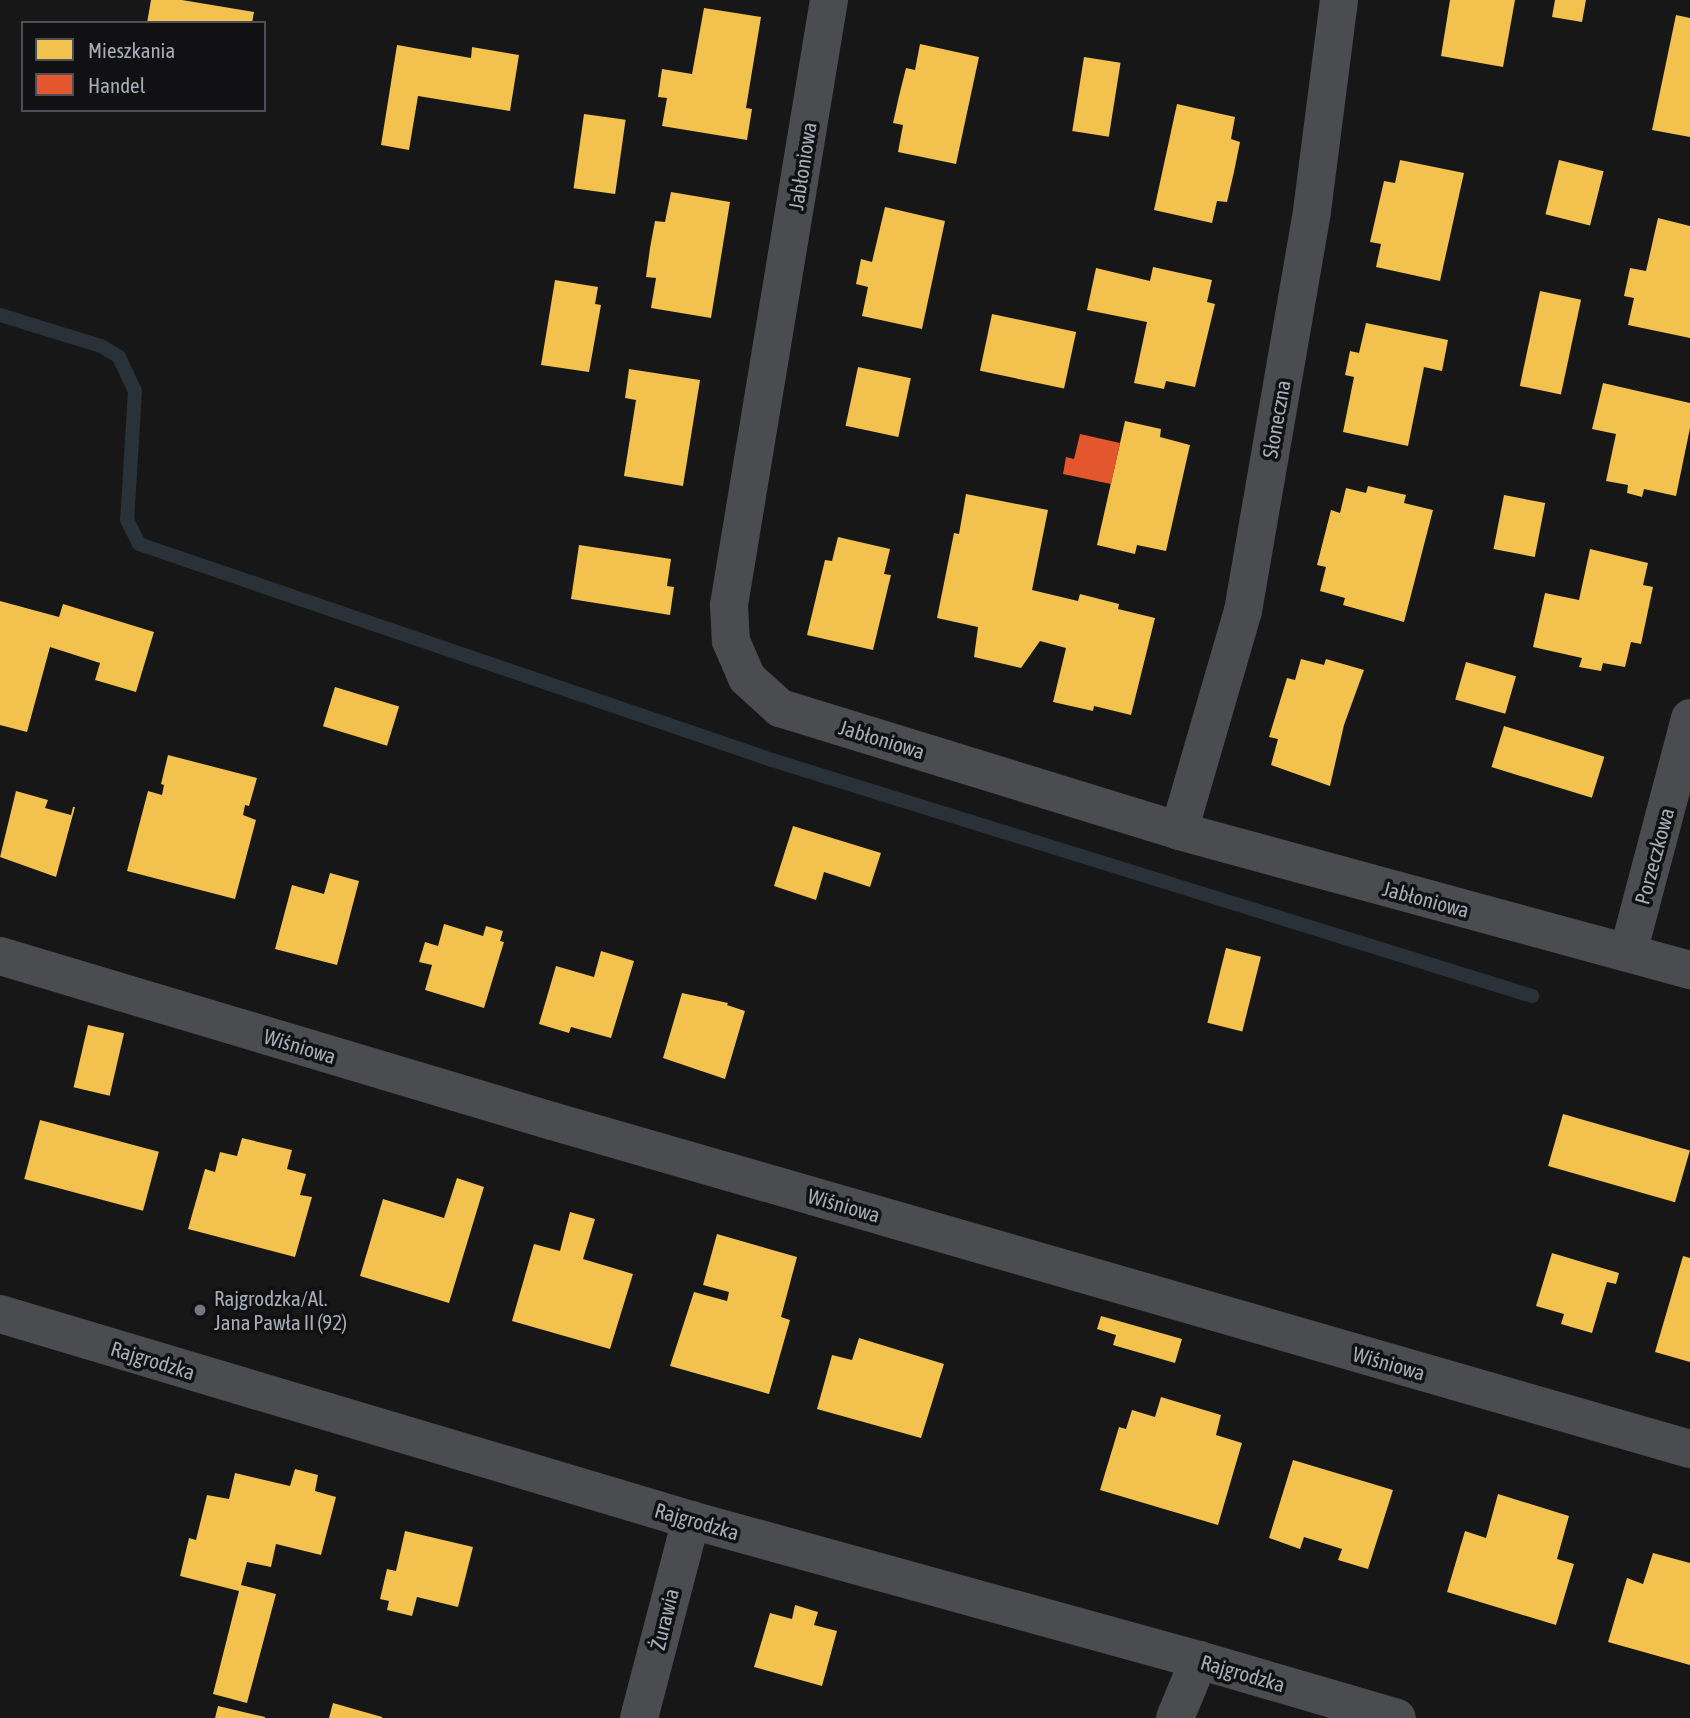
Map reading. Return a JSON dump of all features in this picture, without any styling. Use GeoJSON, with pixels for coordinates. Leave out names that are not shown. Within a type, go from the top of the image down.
{"type":"FeatureCollection","features":[{"type":"Feature","properties":{"kind":"street","name":"Jabłoniowa"},"geometry":{"type":"LineString","coordinates":[[829,0],[729,605],[731,641],[747,678],[780,708],[1180,831],[1690,970]]}},
{"type":"Feature","properties":{"kind":"street","name":"Słoneczna"},"geometry":{"type":"LineString","coordinates":[[1180,831],[1243,611],[1312,211],[1339,0]]}},
{"type":"Feature","properties":{"kind":"street","name":"Porzeczkowa"},"geometry":{"type":"LineString","coordinates":[[1628,953],[1690,718]]}},
{"type":"Feature","properties":{"kind":"street","name":"Wiśniowa"},"geometry":{"type":"LineString","coordinates":[[0,956],[552,1121],[1690,1449]]}},
{"type":"Feature","properties":{"kind":"street","name":"Rajgrodzka"},"geometry":{"type":"LineString","coordinates":[[0,1314],[691,1520],[1199,1660],[1397,1718]]}},
{"type":"Feature","properties":{"kind":"street","name":"Żurawia"},"geometry":{"type":"LineString","coordinates":[[639,1718],[691,1520]]}},
{"type":"Feature","properties":{"kind":"street"},"geometry":{"type":"LineString","coordinates":[[1175,1718],[1199,1660]]}},
{"type":"Feature","properties":{"kind":"building: Mieszkania"},"geometry":{"type":"Polygon","coordinates":[[[151,0],[182,0],[254,12],[252,21],[147,21],[151,0]]]}},
{"type":"Feature","properties":{"kind":"building: Mieszkania"},"geometry":{"type":"Polygon","coordinates":[[[1450,0],[1515,0],[1503,67],[1441,56],[1450,0]]]}},
{"type":"Feature","properties":{"kind":"building: Mieszkania"},"geometry":{"type":"Polygon","coordinates":[[[1555,0],[1586,0],[1582,22],[1552,17],[1555,0]]]}},
{"type":"Feature","properties":{"kind":"building: Mieszkania"},"geometry":{"type":"Polygon","coordinates":[[[704,8],[761,17],[746,108],[752,109],[747,140],[662,126],[667,98],[658,97],[662,69],[692,74],[704,8]]]}},
{"type":"Feature","properties":{"kind":"building: Mieszkania"},"geometry":{"type":"Polygon","coordinates":[[[1676,15],[1690,18],[1690,137],[1652,130],[1676,15]]]}},
{"type":"Feature","properties":{"kind":"building: Mieszkania"},"geometry":{"type":"Polygon","coordinates":[[[920,44],[979,57],[956,164],[898,152],[903,125],[893,123],[906,68],[915,70],[920,44]]]}},
{"type":"Feature","properties":{"kind":"building: Mieszkania"},"geometry":{"type":"Polygon","coordinates":[[[397,45],[471,58],[472,47],[519,55],[510,111],[418,96],[409,150],[381,145],[397,45]]]}},
{"type":"Feature","properties":{"kind":"building: Mieszkania"},"geometry":{"type":"Polygon","coordinates":[[[1084,57],[1121,63],[1109,137],[1072,131],[1084,57]]]}},
{"type":"Feature","properties":{"kind":"building: Mieszkania"},"geometry":{"type":"Polygon","coordinates":[[[1177,104],[1235,117],[1231,139],[1240,142],[1234,172],[1227,202],[1217,201],[1212,223],[1154,210],[1177,104]]]}},
{"type":"Feature","properties":{"kind":"building: Mieszkania"},"geometry":{"type":"Polygon","coordinates":[[[584,114],[626,120],[615,194],[574,188],[584,114]]]}},
{"type":"Feature","properties":{"kind":"building: Mieszkania"},"geometry":{"type":"Polygon","coordinates":[[[1400,160],[1464,173],[1440,281],[1376,267],[1381,244],[1370,242],[1384,181],[1395,183],[1400,160]]]}},
{"type":"Feature","properties":{"kind":"building: Mieszkania"},"geometry":{"type":"Polygon","coordinates":[[[1559,160],[1604,171],[1590,225],[1545,214],[1559,160]]]}},
{"type":"Feature","properties":{"kind":"building: Mieszkania"},"geometry":{"type":"Polygon","coordinates":[[[671,192],[730,202],[711,318],[651,308],[656,278],[646,277],[650,248],[655,221],[665,222],[671,192]]]}},
{"type":"Feature","properties":{"kind":"building: Mieszkania"},"geometry":{"type":"Polygon","coordinates":[[[885,207],[945,221],[922,329],[862,316],[868,287],[856,284],[861,259],[872,262],[885,207]]]}},
{"type":"Feature","properties":{"kind":"building: Mieszkania"},"geometry":{"type":"Polygon","coordinates":[[[1658,218],[1690,226],[1690,338],[1628,325],[1634,298],[1624,296],[1630,268],[1646,271],[1658,218]]]}},
{"type":"Feature","properties":{"kind":"building: Mieszkania"},"geometry":{"type":"Polygon","coordinates":[[[1153,267],[1212,280],[1207,302],[1215,304],[1195,387],[1166,381],[1164,389],[1134,383],[1147,322],[1087,310],[1096,268],[1150,281],[1153,267]]]}},
{"type":"Feature","properties":{"kind":"building: Mieszkania"},"geometry":{"type":"Polygon","coordinates":[[[555,280],[598,287],[595,304],[601,305],[589,372],[541,365],[555,280]]]}},
{"type":"Feature","properties":{"kind":"building: Mieszkania"},"geometry":{"type":"Polygon","coordinates":[[[1540,291],[1581,300],[1561,395],[1520,386],[1540,291]]]}},
{"type":"Feature","properties":{"kind":"building: Mieszkania"},"geometry":{"type":"Polygon","coordinates":[[[992,314],[1076,332],[1064,389],[980,371],[992,314]]]}},
{"type":"Feature","properties":{"kind":"building: Mieszkania"},"geometry":{"type":"Polygon","coordinates":[[[1366,323],[1448,340],[1442,371],[1424,367],[1408,446],[1343,432],[1354,377],[1345,375],[1350,351],[1359,353],[1366,323]]]}},
{"type":"Feature","properties":{"kind":"building: Mieszkania"},"geometry":{"type":"Polygon","coordinates":[[[858,367],[911,378],[898,437],[846,426],[858,367]]]}},
{"type":"Feature","properties":{"kind":"building: Mieszkania"},"geometry":{"type":"Polygon","coordinates":[[[629,369],[700,380],[683,486],[624,476],[636,400],[625,398],[629,369]]]}},
{"type":"Feature","properties":{"kind":"building: Mieszkania"},"geometry":{"type":"Polygon","coordinates":[[[1603,383],[1690,403],[1690,428],[1676,496],[1644,489],[1642,497],[1627,493],[1628,485],[1606,481],[1616,434],[1592,429],[1603,383]]]}},
{"type":"Feature","properties":{"kind":"building: Mieszkania"},"geometry":{"type":"Polygon","coordinates":[[[1125,421],[1161,429],[1160,437],[1190,445],[1166,551],[1137,545],[1135,554],[1097,545],[1125,421]]]}},
{"type":"Feature","properties":{"kind":"building: Mieszkania"},"geometry":{"type":"Polygon","coordinates":[[[1368,486],[1406,495],[1404,503],[1433,510],[1404,622],[1343,605],[1345,598],[1320,591],[1326,567],[1317,565],[1331,510],[1340,513],[1346,488],[1366,493],[1368,486]]]}},
{"type":"Feature","properties":{"kind":"building: Mieszkania"},"geometry":{"type":"Polygon","coordinates":[[[966,494],[1048,510],[1032,590],[1078,601],[1080,594],[1119,604],[1118,609],[1155,618],[1131,715],[1094,706],[1093,711],[1053,702],[1066,648],[1040,641],[1021,668],[974,657],[978,627],[937,618],[954,533],[959,534],[966,494]]]}},
{"type":"Feature","properties":{"kind":"building: Mieszkania"},"geometry":{"type":"Polygon","coordinates":[[[1504,495],[1545,503],[1535,557],[1494,549],[1504,495]]]}},
{"type":"Feature","properties":{"kind":"building: Mieszkania"},"geometry":{"type":"Polygon","coordinates":[[[838,537],[890,549],[884,574],[891,575],[873,650],[807,635],[825,560],[832,561],[838,537]]]}},
{"type":"Feature","properties":{"kind":"building: Mieszkania"},"geometry":{"type":"Polygon","coordinates":[[[579,545],[671,559],[667,586],[674,587],[670,615],[571,599],[579,545]]]}},
{"type":"Feature","properties":{"kind":"building: Mieszkania"},"geometry":{"type":"Polygon","coordinates":[[[1590,549],[1648,563],[1643,585],[1653,587],[1641,644],[1631,642],[1625,667],[1603,663],[1601,671],[1579,667],[1582,658],[1533,647],[1545,593],[1579,600],[1590,549]]]}},
{"type":"Feature","properties":{"kind":"building: Mieszkania"},"geometry":{"type":"Polygon","coordinates":[[[0,601],[59,617],[63,604],[154,632],[136,692],[95,680],[100,663],[50,647],[27,732],[0,725],[0,601]]]}},
{"type":"Feature","properties":{"kind":"building: Mieszkania"},"geometry":{"type":"Polygon","coordinates":[[[1301,659],[1324,665],[1326,659],[1364,670],[1344,725],[1330,786],[1271,765],[1278,739],[1269,737],[1287,678],[1295,680],[1301,659]]]}},
{"type":"Feature","properties":{"kind":"building: Mieszkania"},"geometry":{"type":"Polygon","coordinates":[[[1466,662],[1516,676],[1505,714],[1455,699],[1466,662]]]}},
{"type":"Feature","properties":{"kind":"building: Mieszkania"},"geometry":{"type":"Polygon","coordinates":[[[335,687],[399,707],[387,746],[323,726],[335,687]]]}},
{"type":"Feature","properties":{"kind":"building: Mieszkania"},"geometry":{"type":"Polygon","coordinates":[[[1504,726],[1604,757],[1592,798],[1491,767],[1504,726]]]}},
{"type":"Feature","properties":{"kind":"building: Mieszkania"},"geometry":{"type":"Polygon","coordinates":[[[168,755],[257,778],[249,806],[245,805],[243,815],[256,820],[235,899],[127,871],[148,791],[162,795],[164,785],[161,784],[168,755]]]}},
{"type":"Feature","properties":{"kind":"building: Mieszkania"},"geometry":{"type":"Polygon","coordinates":[[[16,791],[48,800],[45,808],[71,815],[75,807],[56,877],[0,857],[16,791]]]}},
{"type":"Feature","properties":{"kind":"building: Mieszkania"},"geometry":{"type":"Polygon","coordinates":[[[793,826],[881,853],[870,887],[824,872],[816,900],[774,886],[793,826]]]}},
{"type":"Feature","properties":{"kind":"building: Mieszkania"},"geometry":{"type":"Polygon","coordinates":[[[330,873],[359,881],[337,965],[275,949],[292,885],[324,894],[330,873]]]}},
{"type":"Feature","properties":{"kind":"building: Mieszkania"},"geometry":{"type":"Polygon","coordinates":[[[444,924],[483,936],[486,926],[503,931],[500,941],[504,942],[484,1008],[425,990],[432,965],[419,962],[425,942],[438,946],[444,924]]]}},
{"type":"Feature","properties":{"kind":"building: Mieszkania"},"geometry":{"type":"Polygon","coordinates":[[[1226,948],[1261,957],[1242,1031],[1207,1023],[1226,948]]]}},
{"type":"Feature","properties":{"kind":"building: Mieszkania"},"geometry":{"type":"Polygon","coordinates":[[[601,951],[634,961],[611,1038],[571,1027],[569,1033],[539,1024],[556,966],[594,977],[601,951]]]}},
{"type":"Feature","properties":{"kind":"building: Mieszkania"},"geometry":{"type":"Polygon","coordinates":[[[682,993],[728,1003],[727,1005],[745,1011],[725,1079],[663,1058],[682,993]]]}},
{"type":"Feature","properties":{"kind":"building: Mieszkania"},"geometry":{"type":"Polygon","coordinates":[[[88,1025],[124,1033],[110,1096],[74,1087],[88,1025]]]}},
{"type":"Feature","properties":{"kind":"building: Mieszkania"},"geometry":{"type":"Polygon","coordinates":[[[1563,1114],[1690,1150],[1675,1202],[1548,1166],[1563,1114]]]}},
{"type":"Feature","properties":{"kind":"building: Mieszkania"},"geometry":{"type":"Polygon","coordinates":[[[40,1120],[159,1152],[143,1211],[24,1179],[40,1120]]]}},
{"type":"Feature","properties":{"kind":"building: Mieszkania"},"geometry":{"type":"Polygon","coordinates":[[[242,1138],[292,1150],[287,1169],[306,1174],[300,1195],[312,1197],[295,1257],[188,1229],[205,1169],[215,1172],[220,1152],[237,1156],[242,1138]]]}},
{"type":"Feature","properties":{"kind":"building: Mieszkania"},"geometry":{"type":"Polygon","coordinates":[[[457,1178],[484,1187],[449,1303],[360,1276],[383,1199],[444,1218],[457,1178]]]}},
{"type":"Feature","properties":{"kind":"building: Mieszkania"},"geometry":{"type":"Polygon","coordinates":[[[570,1212],[595,1219],[583,1259],[633,1274],[610,1349],[512,1321],[534,1244],[560,1251],[570,1212]]]}},
{"type":"Feature","properties":{"kind":"building: Mieszkania"},"geometry":{"type":"Polygon","coordinates":[[[717,1234],[797,1257],[781,1317],[790,1320],[769,1394],[670,1366],[694,1292],[727,1301],[729,1292],[703,1285],[717,1234]]]}},
{"type":"Feature","properties":{"kind":"building: Mieszkania"},"geometry":{"type":"Polygon","coordinates":[[[1552,1253],[1619,1273],[1616,1284],[1607,1282],[1592,1333],[1561,1324],[1564,1314],[1536,1306],[1552,1253]]]}},
{"type":"Feature","properties":{"kind":"building: Mieszkania"},"geometry":{"type":"Polygon","coordinates":[[[1683,1256],[1690,1258],[1690,1362],[1655,1352],[1683,1256]]]}},
{"type":"Feature","properties":{"kind":"building: Mieszkania"},"geometry":{"type":"Polygon","coordinates":[[[1101,1316],[1182,1339],[1175,1363],[1113,1345],[1116,1335],[1097,1329],[1101,1316]]]}},
{"type":"Feature","properties":{"kind":"building: Mieszkania"},"geometry":{"type":"Polygon","coordinates":[[[859,1338],[944,1364],[921,1438],[817,1409],[832,1355],[852,1360],[859,1338]]]}},
{"type":"Feature","properties":{"kind":"building: Mieszkania"},"geometry":{"type":"Polygon","coordinates":[[[1161,1397],[1221,1415],[1216,1435],[1242,1443],[1218,1525],[1100,1490],[1119,1427],[1126,1429],[1132,1410],[1155,1417],[1161,1397]]]}},
{"type":"Feature","properties":{"kind":"building: Mieszkania"},"geometry":{"type":"Polygon","coordinates":[[[1293,1460],[1393,1490],[1368,1569],[1338,1560],[1342,1549],[1304,1537],[1300,1549],[1269,1538],[1293,1460]]]}},
{"type":"Feature","properties":{"kind":"building: Mieszkania"},"geometry":{"type":"Polygon","coordinates":[[[295,1469],[318,1475],[315,1491],[336,1497],[321,1555],[276,1544],[271,1567],[247,1562],[241,1585],[276,1594],[247,1703],[213,1694],[239,1591],[180,1576],[189,1538],[196,1540],[207,1495],[229,1499],[235,1473],[290,1486],[295,1469]]]}},
{"type":"Feature","properties":{"kind":"building: Mieszkania"},"geometry":{"type":"Polygon","coordinates":[[[1498,1494],[1569,1516],[1557,1559],[1574,1564],[1556,1625],[1447,1592],[1465,1531],[1486,1538],[1498,1494]]]}},
{"type":"Feature","properties":{"kind":"building: Mieszkania"},"geometry":{"type":"Polygon","coordinates":[[[405,1531],[473,1547],[458,1607],[417,1597],[412,1616],[387,1610],[389,1601],[380,1599],[387,1569],[396,1571],[405,1531]]]}},
{"type":"Feature","properties":{"kind":"building: Mieszkania"},"geometry":{"type":"Polygon","coordinates":[[[1653,1553],[1690,1563],[1690,1665],[1608,1642],[1627,1578],[1643,1584],[1653,1553]]]}},
{"type":"Feature","properties":{"kind":"building: Mieszkania"},"geometry":{"type":"Polygon","coordinates":[[[795,1605],[818,1612],[814,1625],[837,1631],[822,1686],[754,1667],[770,1613],[792,1619],[795,1605]]]}},
{"type":"Feature","properties":{"kind":"building: Mieszkania"},"geometry":{"type":"Polygon","coordinates":[[[333,1703],[382,1717],[382,1718],[329,1718],[333,1703]]]}},
{"type":"Feature","properties":{"kind":"building: Mieszkania"},"geometry":{"type":"Polygon","coordinates":[[[218,1706],[265,1717],[265,1718],[215,1718],[218,1706]]]}},
{"type":"Feature","properties":{"kind":"building: Handel"},"geometry":{"type":"Polygon","coordinates":[[[1080,434],[1120,443],[1111,484],[1063,474],[1066,457],[1074,459],[1080,434]]]}},
{"type":"Feature","properties":{"kind":"waterway"},"geometry":{"type":"LineString","coordinates":[[0,315],[101,346],[119,357],[135,391],[127,520],[139,544],[772,760],[1532,996]]}},
{"type":"Feature","properties":{"kind":"place","name":"Rajgrodzka/Al. Jana Pawła II (92)"},"geometry":{"type":"Point","coordinates":[200,1310]}}]}
